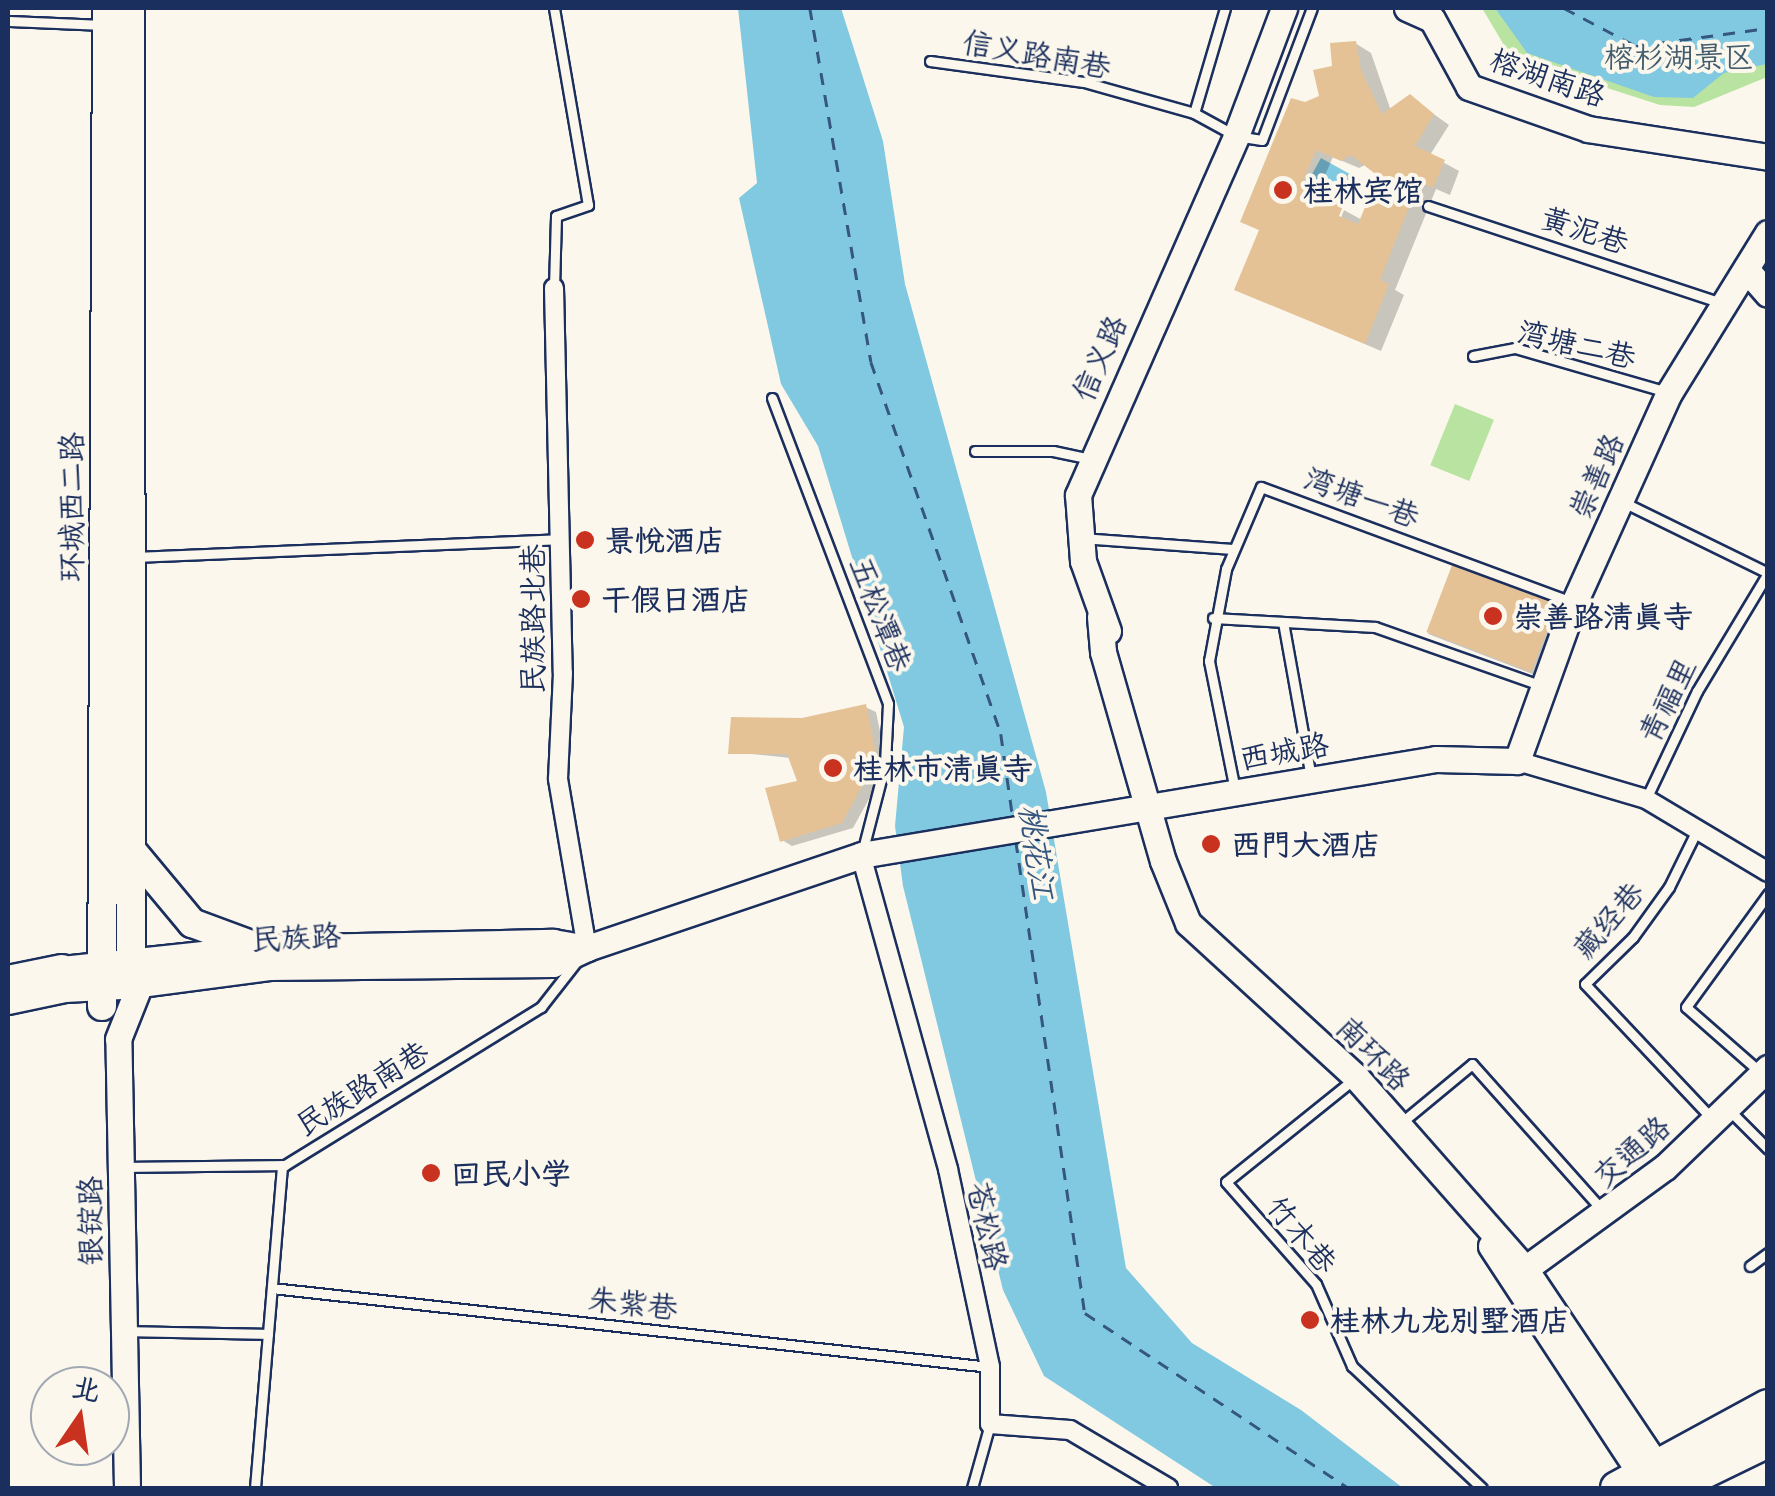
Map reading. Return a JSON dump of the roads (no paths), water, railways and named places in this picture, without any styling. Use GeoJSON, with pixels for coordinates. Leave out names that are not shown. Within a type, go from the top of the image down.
{"type":"FeatureCollection","features":[{"type":"Feature","properties":{"kind":"highway"},"geometry":{"type":"LineString","coordinates":[[1654,1483],[1768,1406]]}},
{"type":"Feature","properties":{"kind":"highway"},"geometry":{"type":"LineString","coordinates":[[1654,1483],[1768,1441]]}},
{"type":"Feature","properties":{"kind":"main road","name":"信义路"},"geometry":{"type":"LineString","coordinates":[[1156,807],[1103,652],[1100,617],[1079,538],[1078,495],[1090,459],[1236,136],[1284,8]]}},
{"type":"Feature","properties":{"kind":"main road","name":"榕湖南路"},"geometry":{"type":"LineString","coordinates":[[1406,8],[1432,19],[1469,87],[1588,129],[1768,158]]}},
{"type":"Feature","properties":{"kind":"main road","name":"环城西二路"},"geometry":{"type":"LineString","coordinates":[[118,17],[130,557],[126,844],[136,971]]}},
{"type":"Feature","properties":{"kind":"main road","name":"环城西二路"},"geometry":{"type":"LineString","coordinates":[[101,985],[118,17]]}},
{"type":"Feature","properties":{"kind":"main road","name":"崇善路"},"geometry":{"type":"LineString","coordinates":[[1517,760],[1574,603],[1669,393],[1768,233]]}},
{"type":"Feature","properties":{"kind":"main road"},"geometry":{"type":"LineString","coordinates":[[1746,269],[1768,294]]}},
{"type":"Feature","properties":{"kind":"main road","name":"西城路"},"geometry":{"type":"LineString","coordinates":[[861,855],[1436,759],[1517,760]]}},
{"type":"Feature","properties":{"kind":"main road","name":"南环路"},"geometry":{"type":"LineString","coordinates":[[1156,807],[1208,942],[1356,1078],[1399,1124],[1480,1224],[1654,1483]]}},
{"type":"Feature","properties":{"kind":"main road"},"geometry":{"type":"LineString","coordinates":[[126,844],[192,923],[259,948]]}},
{"type":"Feature","properties":{"kind":"main road","name":"民族路"},"geometry":{"type":"LineString","coordinates":[[136,971],[553,964],[586,948],[861,855]]}},
{"type":"Feature","properties":{"kind":"main road","name":"民族路"},"geometry":{"type":"LineString","coordinates":[[8,980],[64,978],[101,985],[136,971],[259,948],[553,942],[586,948]]}},
{"type":"Feature","properties":{"kind":"main road","name":"银锭路"},"geometry":{"type":"LineString","coordinates":[[126,1488],[118,1039],[136,971]]}},
{"type":"Feature","properties":{"kind":"main road","name":"民族路"},"geometry":{"type":"LineString","coordinates":[[8,1000],[64,978]]}},
{"type":"Feature","properties":{"kind":"main road"},"geometry":{"type":"LineString","coordinates":[[101,985],[118,1039]]}},
{"type":"Feature","properties":{"kind":"main road","name":"交通路"},"geometry":{"type":"LineString","coordinates":[[1525,1269],[1606,1214],[1765,1071]]}},
{"type":"Feature","properties":{"kind":"main road","name":"南环路"},"geometry":{"type":"LineString","coordinates":[[1480,1224],[1525,1269],[1654,1483]]}},
{"type":"Feature","properties":{"kind":"street","name":"民族路北巷"},"geometry":{"type":"LineString","coordinates":[[554,288],[560,539],[558,779],[586,948]]}},
{"type":"Feature","properties":{"kind":"street"},"geometry":{"type":"LineString","coordinates":[[1517,760],[1646,800],[1698,827],[1768,872]]}},
{"type":"Feature","properties":{"kind":"street","name":"苍松路"},"geometry":{"type":"LineString","coordinates":[[861,855],[948,1168],[990,1367],[990,1424]]}},
{"type":"Feature","properties":{"kind":"street"},"geometry":{"type":"LineString","coordinates":[[990,1424],[1070,1430],[1168,1488]]}},
{"type":"Feature","properties":{"kind":"lane"},"geometry":{"type":"LineString","coordinates":[[554,8],[588,206],[556,216],[554,288]]}},
{"type":"Feature","properties":{"kind":"lane"},"geometry":{"type":"LineString","coordinates":[[1194,113],[1226,8]]}},
{"type":"Feature","properties":{"kind":"lane"},"geometry":{"type":"LineString","coordinates":[[1236,136],[1262,140],[1312,8]]}},
{"type":"Feature","properties":{"kind":"lane"},"geometry":{"type":"LineString","coordinates":[[8,21],[118,17]]}},
{"type":"Feature","properties":{"kind":"lane","name":"信义路南巷"},"geometry":{"type":"LineString","coordinates":[[930,61],[1084,82],[1194,113],[1236,136]]}},
{"type":"Feature","properties":{"kind":"lane","name":"黄泥巷"},"geometry":{"type":"LineString","coordinates":[[1428,206],[1725,304]]}},
{"type":"Feature","properties":{"kind":"lane","name":"湾塘二巷"},"geometry":{"type":"LineString","coordinates":[[1473,356],[1515,348],[1669,393]]}},
{"type":"Feature","properties":{"kind":"lane","name":"五松潭巷"},"geometry":{"type":"LineString","coordinates":[[772,398],[888,704],[885,764],[861,855]]}},
{"type":"Feature","properties":{"kind":"lane"},"geometry":{"type":"LineString","coordinates":[[975,451],[1040,450],[1090,459]]}},
{"type":"Feature","properties":{"kind":"lane","name":"湾塘一巷"},"geometry":{"type":"LineString","coordinates":[[1236,792],[1209,661],[1213,618],[1232,549],[1261,486],[1574,603]]}},
{"type":"Feature","properties":{"kind":"lane"},"geometry":{"type":"LineString","coordinates":[[1620,501],[1768,573]]}},
{"type":"Feature","properties":{"kind":"lane"},"geometry":{"type":"LineString","coordinates":[[1079,538],[1232,549]]}},
{"type":"Feature","properties":{"kind":"lane"},"geometry":{"type":"LineString","coordinates":[[130,557],[560,539]]}},
{"type":"Feature","properties":{"kind":"lane","name":"青福里"},"geometry":{"type":"LineString","coordinates":[[1646,800],[1696,691],[1768,573]]}},
{"type":"Feature","properties":{"kind":"lane"},"geometry":{"type":"LineString","coordinates":[[1213,618],[1374,627],[1415,637],[1544,686]]}},
{"type":"Feature","properties":{"kind":"lane"},"geometry":{"type":"LineString","coordinates":[[1283,622],[1312,779]]}},
{"type":"Feature","properties":{"kind":"lane","name":"藏经巷"},"geometry":{"type":"LineString","coordinates":[[1698,827],[1660,900],[1585,984],[1720,1114]]}},
{"type":"Feature","properties":{"kind":"lane"},"geometry":{"type":"LineString","coordinates":[[1765,1071],[1686,1007],[1768,894]]}},
{"type":"Feature","properties":{"kind":"lane","name":"民族路南巷"},"geometry":{"type":"LineString","coordinates":[[122,1168],[282,1165],[541,1007],[586,948]]}},
{"type":"Feature","properties":{"kind":"lane"},"geometry":{"type":"LineString","coordinates":[[8,970],[38,964],[64,978],[44,1004],[8,1012]]}},
{"type":"Feature","properties":{"kind":"lane"},"geometry":{"type":"LineString","coordinates":[[1399,1124],[1472,1064],[1606,1214]]}},
{"type":"Feature","properties":{"kind":"lane","name":"竹木巷"},"geometry":{"type":"LineString","coordinates":[[1356,1078],[1226,1182],[1316,1284],[1352,1366],[1482,1488]]}},
{"type":"Feature","properties":{"kind":"lane"},"geometry":{"type":"LineString","coordinates":[[1720,1114],[1768,1149]]}},
{"type":"Feature","properties":{"kind":"lane"},"geometry":{"type":"LineString","coordinates":[[255,1488],[282,1165]]}},
{"type":"Feature","properties":{"kind":"lane"},"geometry":{"type":"LineString","coordinates":[[1750,1266],[1768,1253]]}},
{"type":"Feature","properties":{"kind":"lane","name":"朱紫巷"},"geometry":{"type":"LineString","coordinates":[[272,1288],[990,1367]]}},
{"type":"Feature","properties":{"kind":"lane"},"geometry":{"type":"LineString","coordinates":[[124,1332],[268,1334]]}},
{"type":"Feature","properties":{"kind":"lane"},"geometry":{"type":"LineString","coordinates":[[972,1488],[990,1424]]}},
{"type":"Feature","properties":{"kind":"water","name":"桃花江"},"geometry":{"type":"Polygon","coordinates":[[[738,8],[841,8],[883,141],[905,284],[1046,792],[1126,1268],[1192,1343],[1301,1410],[1403,1488],[1216,1488],[1044,1376],[1003,1290],[903,886],[895,826],[904,727],[818,446],[781,384],[739,198],[757,183],[738,8]]]}},
{"type":"Feature","properties":{"kind":"water","name":"榕杉湖景区"},"geometry":{"type":"Polygon","coordinates":[[[1495,8],[1767,8],[1767,64],[1724,73],[1693,98],[1654,97],[1527,53],[1495,8]]]}},
{"type":"Feature","properties":{"kind":"water"},"geometry":{"type":"Polygon","coordinates":[[[1321,158],[1365,182],[1354,202],[1310,178],[1321,158]]]}},
{"type":"Feature","properties":{"kind":"place","name":"桂林宾馆"},"geometry":{"type":"Point","coordinates":[1283,190]}},
{"type":"Feature","properties":{"kind":"place","name":"景悅酒店"},"geometry":{"type":"Point","coordinates":[585,540]}},
{"type":"Feature","properties":{"kind":"place","name":"干假日酒店"},"geometry":{"type":"Point","coordinates":[581,599]}},
{"type":"Feature","properties":{"kind":"place","name":"崇善路清真寺"},"geometry":{"type":"Point","coordinates":[1493,616]}},
{"type":"Feature","properties":{"kind":"place","name":"桂林市清真寺"},"geometry":{"type":"Point","coordinates":[833,768]}},
{"type":"Feature","properties":{"kind":"place","name":"西門大酒店"},"geometry":{"type":"Point","coordinates":[1211,844]}},
{"type":"Feature","properties":{"kind":"place","name":"回民小学"},"geometry":{"type":"Point","coordinates":[431,1173]}},
{"type":"Feature","properties":{"kind":"place","name":"桂林九龙别墅酒店"},"geometry":{"type":"Point","coordinates":[1310,1320]}}]}
